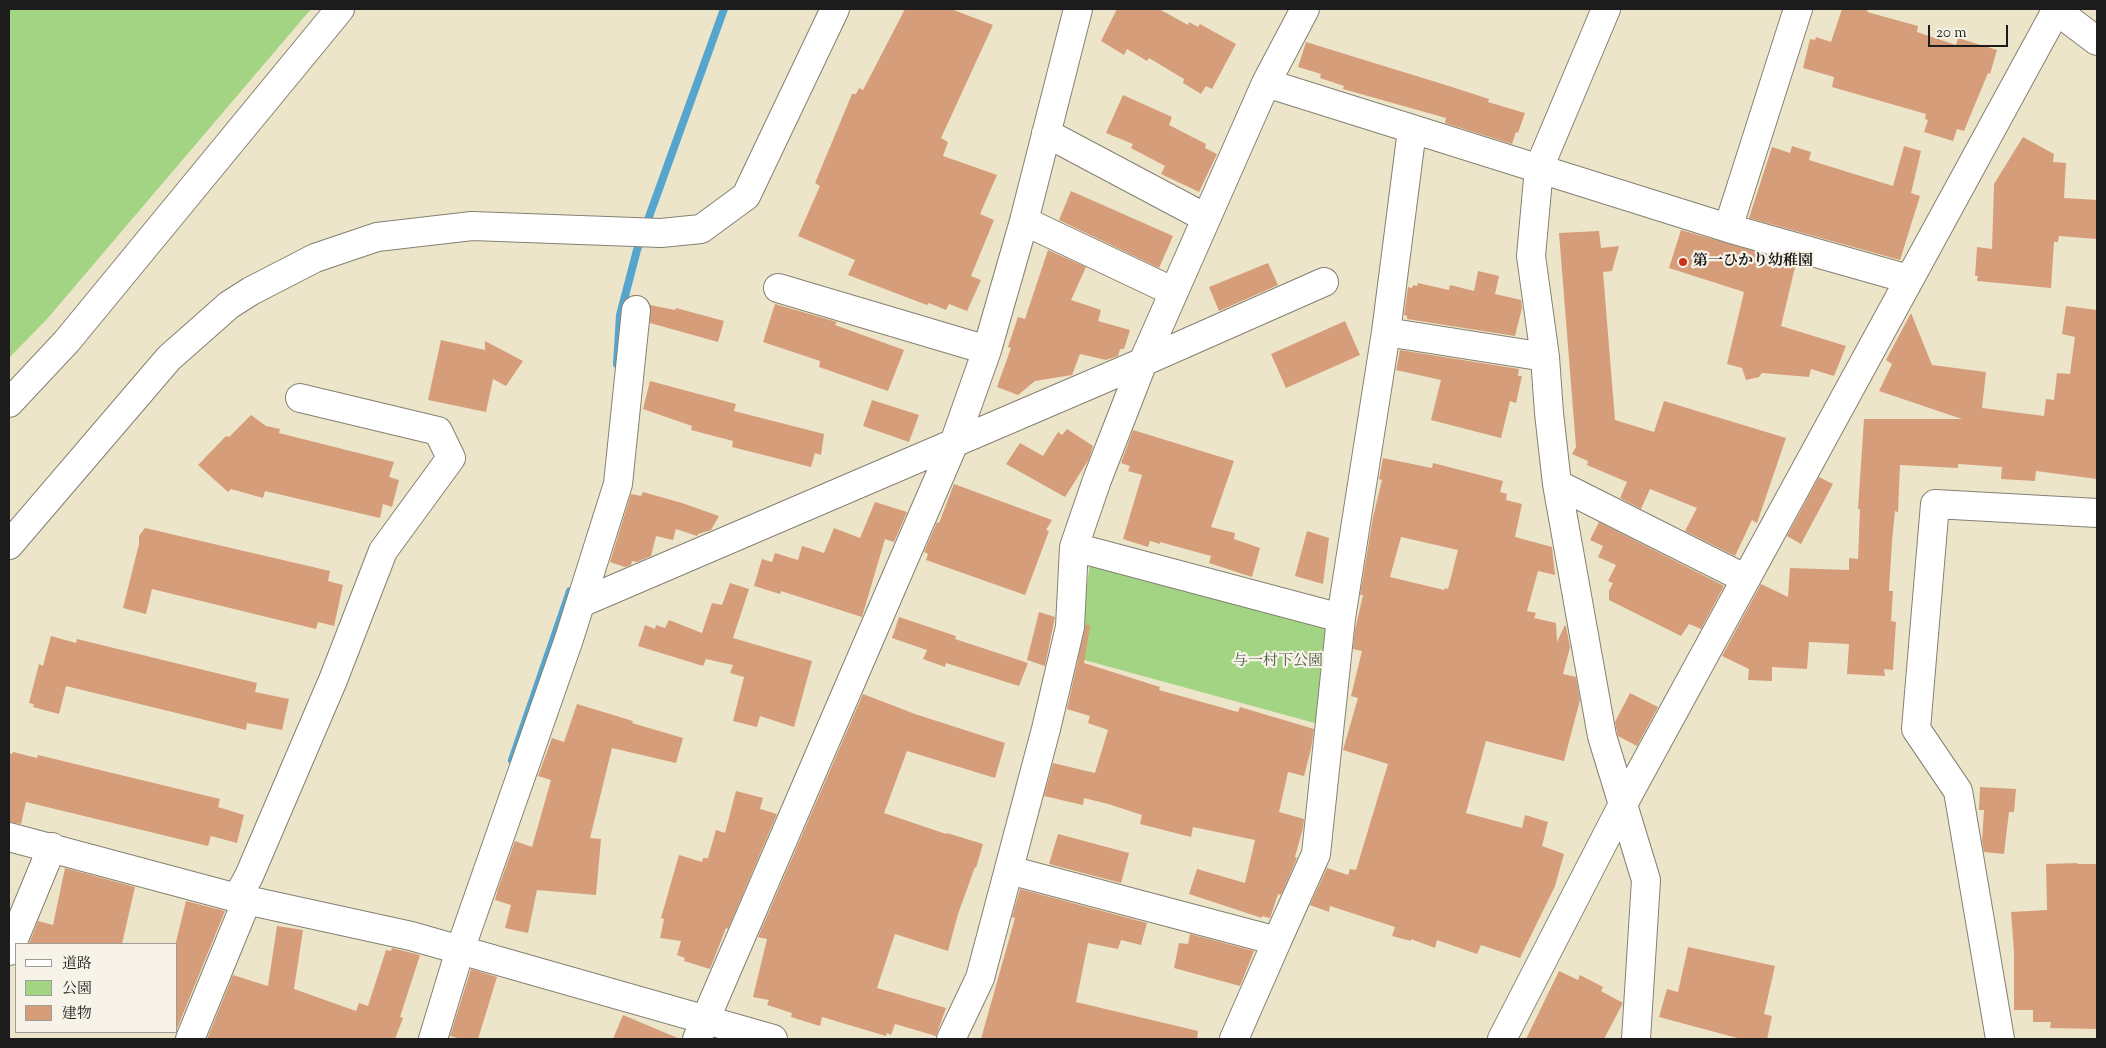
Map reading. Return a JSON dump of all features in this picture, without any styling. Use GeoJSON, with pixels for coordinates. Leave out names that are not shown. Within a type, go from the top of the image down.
{"type":"FeatureCollection","features":[{"type":"Feature","properties":{"kind":"street"},"geometry":{"type":"LineString","coordinates":[[9,404],[67,341],[340,9]]}},
{"type":"Feature","properties":{"kind":"street"},"geometry":{"type":"LineString","coordinates":[[9,545],[169,358],[229,305],[251,291],[315,258],[377,237],[472,226],[661,233],[701,230],[746,196],[835,9]]}},
{"type":"Feature","properties":{"kind":"street"},"geometry":{"type":"LineString","coordinates":[[702,1029],[954,443],[987,350],[1024,221],[1078,9]]}},
{"type":"Feature","properties":{"kind":"street"},"geometry":{"type":"LineString","coordinates":[[951,1039],[980,978],[1046,729],[1070,628],[1074,547],[1097,480],[1143,362],[1206,218],[1266,83],[1305,9]]}},
{"type":"Feature","properties":{"kind":"street"},"geometry":{"type":"LineString","coordinates":[[1606,9],[1539,168],[1532,256],[1545,357],[1557,484],[1602,736],[1646,880],[1636,1039]]}},
{"type":"Feature","properties":{"kind":"street"},"geometry":{"type":"LineString","coordinates":[[1728,228],[1798,9]]}},
{"type":"Feature","properties":{"kind":"street"},"geometry":{"type":"LineString","coordinates":[[1502,1039],[1622,806],[1870,354],[1908,279],[2057,10],[2097,41]]}},
{"type":"Feature","properties":{"kind":"street"},"geometry":{"type":"LineString","coordinates":[[1266,83],[1728,228],[1908,279]]}},
{"type":"Feature","properties":{"kind":"street"},"geometry":{"type":"LineString","coordinates":[[1234,1039],[1316,854],[1341,618],[1386,332],[1412,130]]}},
{"type":"Feature","properties":{"kind":"street"},"geometry":{"type":"LineString","coordinates":[[1046,133],[1206,218]]}},
{"type":"Feature","properties":{"kind":"street"},"geometry":{"type":"LineString","coordinates":[[1024,221],[1174,292]]}},
{"type":"Feature","properties":{"kind":"street"},"geometry":{"type":"LineString","coordinates":[[581,604],[1324,282]]}},
{"type":"Feature","properties":{"kind":"street"},"geometry":{"type":"LineString","coordinates":[[778,288],[987,350]]}},
{"type":"Feature","properties":{"kind":"street"},"geometry":{"type":"LineString","coordinates":[[433,1039],[460,950],[581,604],[618,484],[636,310]]}},
{"type":"Feature","properties":{"kind":"street"},"geometry":{"type":"LineString","coordinates":[[1386,332],[1545,357]]}},
{"type":"Feature","properties":{"kind":"street"},"geometry":{"type":"LineString","coordinates":[[190,1039],[249,876],[333,680],[383,551],[451,458],[438,431],[300,398]]}},
{"type":"Feature","properties":{"kind":"street"},"geometry":{"type":"LineString","coordinates":[[1557,484],[1746,579]]}},
{"type":"Feature","properties":{"kind":"street"},"geometry":{"type":"LineString","coordinates":[[2000,1039],[1958,791],[1916,729],[1935,504],[2097,512]]}},
{"type":"Feature","properties":{"kind":"street"},"geometry":{"type":"LineString","coordinates":[[1074,547],[1341,618]]}},
{"type":"Feature","properties":{"kind":"street"},"geometry":{"type":"LineString","coordinates":[[9,837],[242,899],[411,936],[460,950],[702,1029],[773,1039]]}},
{"type":"Feature","properties":{"kind":"street"},"geometry":{"type":"LineString","coordinates":[[9,951],[52,847]]}},
{"type":"Feature","properties":{"kind":"street"},"geometry":{"type":"LineString","coordinates":[[1008,870],[1277,941]]}},
{"type":"Feature","properties":{"kind":"green space"},"geometry":{"type":"Polygon","coordinates":[[[9,9],[311,9],[47,319],[9,358],[9,9]]]}},
{"type":"Feature","properties":{"kind":"green space","name":"与一村下公園"},"geometry":{"type":"Polygon","coordinates":[[[1090,563],[1331,625],[1322,725],[1077,658],[1090,563]]]}},
{"type":"Feature","properties":{"kind":"building"},"geometry":{"type":"Polygon","coordinates":[[[905,9],[951,9],[993,25],[941,138],[948,142],[943,156],[997,175],[980,214],[994,220],[971,276],[981,280],[967,311],[949,304],[946,310],[929,303],[927,305],[848,275],[855,260],[798,236],[820,186],[815,183],[852,94],[856,94],[859,88],[863,90],[905,9]]]}},
{"type":"Feature","properties":{"kind":"building"},"geometry":{"type":"Polygon","coordinates":[[[1117,9],[1159,9],[1188,25],[1189,22],[1198,27],[1200,24],[1236,44],[1212,89],[1206,86],[1201,94],[1183,83],[1184,79],[1149,58],[1147,61],[1127,49],[1124,55],[1101,41],[1117,9]]]}},
{"type":"Feature","properties":{"kind":"building"},"geometry":{"type":"Polygon","coordinates":[[[1842,9],[1868,9],[1867,12],[1918,26],[1917,32],[1956,45],[1958,38],[1997,50],[1990,74],[1988,73],[1964,131],[1957,129],[1953,141],[1924,132],[1928,120],[1925,119],[1926,114],[1832,87],[1834,77],[1803,68],[1810,39],[1815,40],[1816,37],[1831,42],[1842,9]]]}},
{"type":"Feature","properties":{"kind":"building"},"geometry":{"type":"Polygon","coordinates":[[[1306,42],[1452,87],[1489,99],[1488,102],[1525,113],[1518,133],[1516,132],[1512,144],[1445,123],[1446,118],[1343,89],[1344,86],[1320,78],[1321,74],[1298,67],[1306,42]]]}},
{"type":"Feature","properties":{"kind":"building"},"geometry":{"type":"Polygon","coordinates":[[[1123,95],[1172,117],[1169,125],[1206,144],[1205,148],[1217,154],[1199,192],[1161,174],[1165,166],[1131,148],[1133,144],[1106,133],[1123,95]]]}},
{"type":"Feature","properties":{"kind":"building"},"geometry":{"type":"Polygon","coordinates":[[[2023,137],[2054,154],[2053,162],[2066,163],[2064,198],[2097,200],[2097,239],[2059,236],[2058,242],[2054,242],[2051,288],[1977,281],[1978,276],[1975,276],[1977,247],[1992,249],[1994,184],[2023,137]]]}},
{"type":"Feature","properties":{"kind":"building"},"geometry":{"type":"Polygon","coordinates":[[[1792,146],[1811,152],[1809,160],[1893,186],[1904,146],[1921,151],[1911,193],[1920,196],[1900,260],[1749,218],[1772,147],[1790,153],[1792,146]]]}},
{"type":"Feature","properties":{"kind":"building"},"geometry":{"type":"Polygon","coordinates":[[[1071,191],[1173,236],[1159,268],[1059,220],[1071,191]]]}},
{"type":"Feature","properties":{"kind":"building"},"geometry":{"type":"Polygon","coordinates":[[[1681,230],[1796,263],[1781,326],[1846,346],[1834,376],[1811,369],[1809,377],[1762,373],[1759,377],[1746,380],[1742,368],[1727,364],[1744,292],[1669,268],[1681,230]]]}},
{"type":"Feature","properties":{"kind":"building"},"geometry":{"type":"Polygon","coordinates":[[[1599,231],[1601,248],[1619,246],[1612,271],[1603,272],[1615,420],[1654,432],[1664,401],[1786,438],[1757,523],[1752,520],[1735,556],[1685,531],[1697,508],[1650,489],[1641,509],[1620,498],[1627,482],[1587,465],[1588,461],[1572,454],[1576,447],[1559,233],[1599,231]]]}},
{"type":"Feature","properties":{"kind":"building"},"geometry":{"type":"Polygon","coordinates":[[[1048,250],[1086,267],[1071,300],[1101,310],[1098,321],[1130,330],[1124,349],[1120,349],[1118,356],[1106,360],[1080,354],[1072,375],[1035,381],[1018,395],[997,387],[1011,348],[1008,347],[1018,317],[1025,319],[1048,250]]]}},
{"type":"Feature","properties":{"kind":"building"},"geometry":{"type":"Polygon","coordinates":[[[1268,263],[1278,285],[1219,311],[1209,287],[1268,263]]]}},
{"type":"Feature","properties":{"kind":"building"},"geometry":{"type":"Polygon","coordinates":[[[1478,271],[1499,276],[1495,294],[1521,300],[1522,308],[1515,336],[1407,319],[1407,316],[1404,315],[1408,287],[1417,286],[1418,283],[1449,290],[1450,285],[1474,291],[1478,271]]]}},
{"type":"Feature","properties":{"kind":"building"},"geometry":{"type":"Polygon","coordinates":[[[775,304],[837,322],[835,325],[904,350],[888,391],[819,367],[820,361],[763,342],[775,304]]]}},
{"type":"Feature","properties":{"kind":"building"},"geometry":{"type":"Polygon","coordinates":[[[650,305],[675,310],[676,308],[724,321],[718,342],[650,323],[650,305]]]}},
{"type":"Feature","properties":{"kind":"building"},"geometry":{"type":"Polygon","coordinates":[[[2066,306],[2097,310],[2097,479],[2036,471],[2035,481],[2001,479],[2002,467],[1958,464],[1958,468],[1900,465],[1898,512],[1895,511],[1889,591],[1893,591],[1891,621],[1896,622],[1893,670],[1884,669],[1885,676],[1847,674],[1849,644],[1809,642],[1807,669],[1772,667],[1772,681],[1748,680],[1749,669],[1722,656],[1761,584],[1788,597],[1790,568],[1849,570],[1849,558],[1858,559],[1860,509],[1858,509],[1864,419],[1962,419],[1879,391],[1892,364],[1886,360],[1911,313],[1932,365],[1986,372],[1982,408],[2044,416],[2046,399],[2054,400],[2057,373],[2070,374],[2075,337],[2062,334],[2066,306]]]}},
{"type":"Feature","properties":{"kind":"building"},"geometry":{"type":"Polygon","coordinates":[[[1345,321],[1360,355],[1286,388],[1271,354],[1345,321]]]}},
{"type":"Feature","properties":{"kind":"building"},"geometry":{"type":"Polygon","coordinates":[[[441,340],[485,350],[485,341],[523,361],[506,386],[493,379],[486,412],[428,400],[441,340]]]}},
{"type":"Feature","properties":{"kind":"building"},"geometry":{"type":"Polygon","coordinates":[[[1400,350],[1519,369],[1518,376],[1522,376],[1516,403],[1510,401],[1501,438],[1431,420],[1441,380],[1396,370],[1400,350]]]}},
{"type":"Feature","properties":{"kind":"building"},"geometry":{"type":"Polygon","coordinates":[[[650,381],[736,404],[734,411],[824,434],[821,455],[815,453],[811,467],[732,447],[733,441],[691,430],[692,426],[643,409],[650,381]]]}},
{"type":"Feature","properties":{"kind":"building"},"geometry":{"type":"Polygon","coordinates":[[[872,400],[919,415],[909,442],[863,426],[872,400]]]}},
{"type":"Feature","properties":{"kind":"building"},"geometry":{"type":"Polygon","coordinates":[[[251,415],[266,426],[280,429],[279,433],[394,462],[389,477],[399,480],[392,507],[383,504],[380,518],[265,491],[263,498],[231,489],[228,492],[198,465],[226,436],[229,437],[251,415]]]}},
{"type":"Feature","properties":{"kind":"building"},"geometry":{"type":"Polygon","coordinates":[[[1067,429],[1093,446],[1089,459],[1065,497],[1006,464],[1020,443],[1043,456],[1058,432],[1062,435],[1067,429]]]}},
{"type":"Feature","properties":{"kind":"building"},"geometry":{"type":"Polygon","coordinates":[[[1133,430],[1234,461],[1211,527],[1235,533],[1234,539],[1260,548],[1252,577],[1209,563],[1211,556],[1160,542],[1160,544],[1150,541],[1148,547],[1123,539],[1142,475],[1128,471],[1130,466],[1121,463],[1133,430]]]}},
{"type":"Feature","properties":{"kind":"building"},"geometry":{"type":"Polygon","coordinates":[[[1383,458],[1432,468],[1433,463],[1503,481],[1500,492],[1507,494],[1506,500],[1522,504],[1515,537],[1552,547],[1555,575],[1538,571],[1527,611],[1536,613],[1534,618],[1556,623],[1557,642],[1566,626],[1570,647],[1563,674],[1576,677],[1580,700],[1564,761],[1486,741],[1466,813],[1522,828],[1525,815],[1548,822],[1542,846],[1564,854],[1555,886],[1520,958],[1481,945],[1477,954],[1437,940],[1435,948],[1411,939],[1411,941],[1392,936],[1395,927],[1330,906],[1329,912],[1310,905],[1327,868],[1348,875],[1350,869],[1356,870],[1388,764],[1343,750],[1358,698],[1351,696],[1362,651],[1353,649],[1363,595],[1360,595],[1373,517],[1382,480],[1379,479],[1383,458]],[[1401,537],[1390,577],[1444,590],[1445,588],[1448,589],[1458,550],[1401,537]]]}},
{"type":"Feature","properties":{"kind":"building"},"geometry":{"type":"Polygon","coordinates":[[[1819,477],[1833,484],[1801,544],[1787,536],[1819,477]]]}},
{"type":"Feature","properties":{"kind":"building"},"geometry":{"type":"Polygon","coordinates":[[[954,484],[1052,520],[1046,530],[1049,531],[1025,595],[926,560],[928,554],[924,552],[937,522],[939,523],[954,484]]]}},
{"type":"Feature","properties":{"kind":"building"},"geometry":{"type":"Polygon","coordinates":[[[643,492],[719,516],[711,530],[697,536],[676,529],[673,540],[656,536],[651,556],[637,562],[632,561],[631,565],[625,567],[610,562],[631,494],[641,496],[643,492]]]}},
{"type":"Feature","properties":{"kind":"building"},"geometry":{"type":"Polygon","coordinates":[[[875,502],[907,512],[894,542],[885,539],[862,617],[781,591],[780,594],[754,586],[762,559],[772,562],[775,553],[798,560],[802,546],[824,553],[834,528],[860,538],[875,502]]]}},
{"type":"Feature","properties":{"kind":"building"},"geometry":{"type":"Polygon","coordinates":[[[1599,522],[1724,586],[1701,629],[1689,624],[1681,636],[1609,600],[1609,591],[1613,583],[1608,581],[1616,565],[1598,557],[1603,546],[1590,540],[1599,522]]]}},
{"type":"Feature","properties":{"kind":"building"},"geometry":{"type":"Polygon","coordinates":[[[145,528],[330,571],[328,581],[343,585],[334,626],[318,622],[316,629],[152,589],[146,614],[123,608],[139,544],[139,536],[145,528]]]}},
{"type":"Feature","properties":{"kind":"building"},"geometry":{"type":"Polygon","coordinates":[[[1307,531],[1329,538],[1323,584],[1295,576],[1307,531]]]}},
{"type":"Feature","properties":{"kind":"building"},"geometry":{"type":"Polygon","coordinates":[[[730,583],[749,589],[733,638],[812,661],[794,727],[760,716],[757,727],[733,721],[744,677],[730,673],[733,665],[706,659],[703,666],[638,646],[645,625],[655,629],[656,625],[665,628],[669,620],[702,633],[712,603],[722,605],[730,583]]]}},
{"type":"Feature","properties":{"kind":"building"},"geometry":{"type":"Polygon","coordinates":[[[1039,612],[1055,617],[1045,666],[1027,660],[1039,612]]]}},
{"type":"Feature","properties":{"kind":"building"},"geometry":{"type":"Polygon","coordinates":[[[899,617],[956,636],[955,639],[1028,663],[1019,686],[946,663],[945,667],[923,659],[927,650],[892,638],[899,617]]]}},
{"type":"Feature","properties":{"kind":"building"},"geometry":{"type":"Polygon","coordinates":[[[1086,624],[1090,626],[1084,663],[1160,687],[1159,690],[1238,712],[1240,707],[1314,729],[1304,776],[1288,772],[1279,812],[1304,819],[1303,828],[1295,857],[1297,858],[1281,895],[1278,894],[1270,918],[1262,916],[1262,918],[1189,894],[1197,869],[1245,883],[1255,840],[1193,827],[1191,837],[1140,824],[1142,815],[1108,804],[1084,798],[1083,805],[1044,796],[1053,763],[1095,773],[1108,730],[1088,723],[1090,716],[1067,709],[1086,624]]]}},
{"type":"Feature","properties":{"kind":"building"},"geometry":{"type":"Polygon","coordinates":[[[51,636],[76,643],[77,639],[257,683],[255,692],[289,699],[282,730],[247,723],[246,730],[66,686],[59,714],[33,707],[34,704],[29,703],[39,664],[43,666],[51,636]]]}},
{"type":"Feature","properties":{"kind":"building"},"geometry":{"type":"Polygon","coordinates":[[[1630,693],[1658,707],[1637,746],[1618,736],[1615,722],[1630,693]]]}},
{"type":"Feature","properties":{"kind":"building"},"geometry":{"type":"Polygon","coordinates":[[[863,694],[915,714],[1005,743],[995,778],[907,751],[884,813],[946,834],[983,844],[958,914],[948,951],[895,934],[877,988],[946,1008],[936,1036],[895,1024],[891,1035],[887,1033],[886,1036],[822,1017],[820,1026],[791,1017],[792,1013],[767,1005],[769,1000],[753,997],[767,939],[758,937],[863,694]]]}},
{"type":"Feature","properties":{"kind":"building"},"geometry":{"type":"Polygon","coordinates":[[[577,704],[683,738],[676,763],[612,748],[590,838],[601,839],[596,895],[537,890],[528,933],[505,928],[511,905],[495,900],[498,889],[515,841],[532,847],[551,780],[538,776],[552,738],[564,742],[577,704]]]}},
{"type":"Feature","properties":{"kind":"building"},"geometry":{"type":"Polygon","coordinates":[[[13,752],[37,758],[38,755],[220,799],[218,807],[244,815],[237,843],[211,836],[208,846],[26,802],[21,824],[9,822],[9,753],[12,754],[13,752]]]}},
{"type":"Feature","properties":{"kind":"building"},"geometry":{"type":"Polygon","coordinates":[[[1980,787],[2016,789],[2014,812],[2009,812],[2004,854],[1984,852],[1982,841],[1984,810],[1979,810],[1980,787]]]}},
{"type":"Feature","properties":{"kind":"building"},"geometry":{"type":"Polygon","coordinates":[[[736,791],[763,798],[760,809],[777,814],[728,929],[726,928],[710,969],[684,961],[685,958],[677,955],[681,941],[660,938],[664,919],[661,918],[679,855],[702,862],[703,858],[708,858],[716,830],[725,833],[736,791]]]}},
{"type":"Feature","properties":{"kind":"building"},"geometry":{"type":"Polygon","coordinates":[[[1058,834],[1129,853],[1121,883],[1049,864],[1058,834]]]}},
{"type":"Feature","properties":{"kind":"building"},"geometry":{"type":"Polygon","coordinates":[[[2046,864],[2097,864],[2097,1029],[2050,1028],[2051,1022],[2033,1022],[2033,1010],[2014,1010],[2014,952],[2011,912],[2047,910],[2046,864]]]}},
{"type":"Feature","properties":{"kind":"building"},"geometry":{"type":"Polygon","coordinates":[[[65,868],[135,887],[122,943],[29,943],[38,921],[53,925],[65,868]]]}},
{"type":"Feature","properties":{"kind":"building"},"geometry":{"type":"Polygon","coordinates":[[[1020,889],[1147,923],[1141,945],[1121,940],[1118,949],[1088,943],[1076,1002],[1198,1031],[1197,1039],[981,1039],[1015,918],[1012,917],[1020,889]]]}},
{"type":"Feature","properties":{"kind":"building"},"geometry":{"type":"Polygon","coordinates":[[[186,901],[225,911],[178,1026],[178,943],[176,942],[186,901]]]}},
{"type":"Feature","properties":{"kind":"building"},"geometry":{"type":"Polygon","coordinates":[[[277,926],[303,930],[294,989],[356,1011],[359,1003],[368,1006],[386,950],[391,951],[392,948],[420,955],[400,1017],[403,1018],[395,1039],[207,1039],[233,975],[268,986],[277,926]]]}},
{"type":"Feature","properties":{"kind":"building"},"geometry":{"type":"Polygon","coordinates":[[[1190,934],[1254,951],[1240,986],[1174,968],[1179,943],[1188,944],[1190,934]]]}},
{"type":"Feature","properties":{"kind":"building"},"geometry":{"type":"Polygon","coordinates":[[[1688,947],[1775,966],[1764,1014],[1772,1016],[1767,1039],[1741,1039],[1659,1017],[1667,989],[1678,992],[1688,947]]]}},
{"type":"Feature","properties":{"kind":"building"},"geometry":{"type":"Polygon","coordinates":[[[471,969],[497,977],[478,1039],[462,1039],[450,1036],[471,969]]]}},
{"type":"Feature","properties":{"kind":"building"},"geometry":{"type":"Polygon","coordinates":[[[1559,971],[1578,980],[1580,975],[1603,987],[1601,991],[1623,1003],[1604,1039],[1526,1039],[1559,971]]]}},
{"type":"Feature","properties":{"kind":"building"},"geometry":{"type":"Polygon","coordinates":[[[623,1015],[680,1039],[613,1039],[623,1015]]]}},
{"type":"Feature","properties":{"kind":"waterway"},"geometry":{"type":"LineString","coordinates":[[617,364],[620,315],[637,250],[724,9]]}},
{"type":"Feature","properties":{"kind":"waterway"},"geometry":{"type":"LineString","coordinates":[[512,760],[570,591]]}},
{"type":"Feature","properties":{"kind":"place","name":"第一ひかり幼稚園"},"geometry":{"type":"Point","coordinates":[1683,262]}}]}
